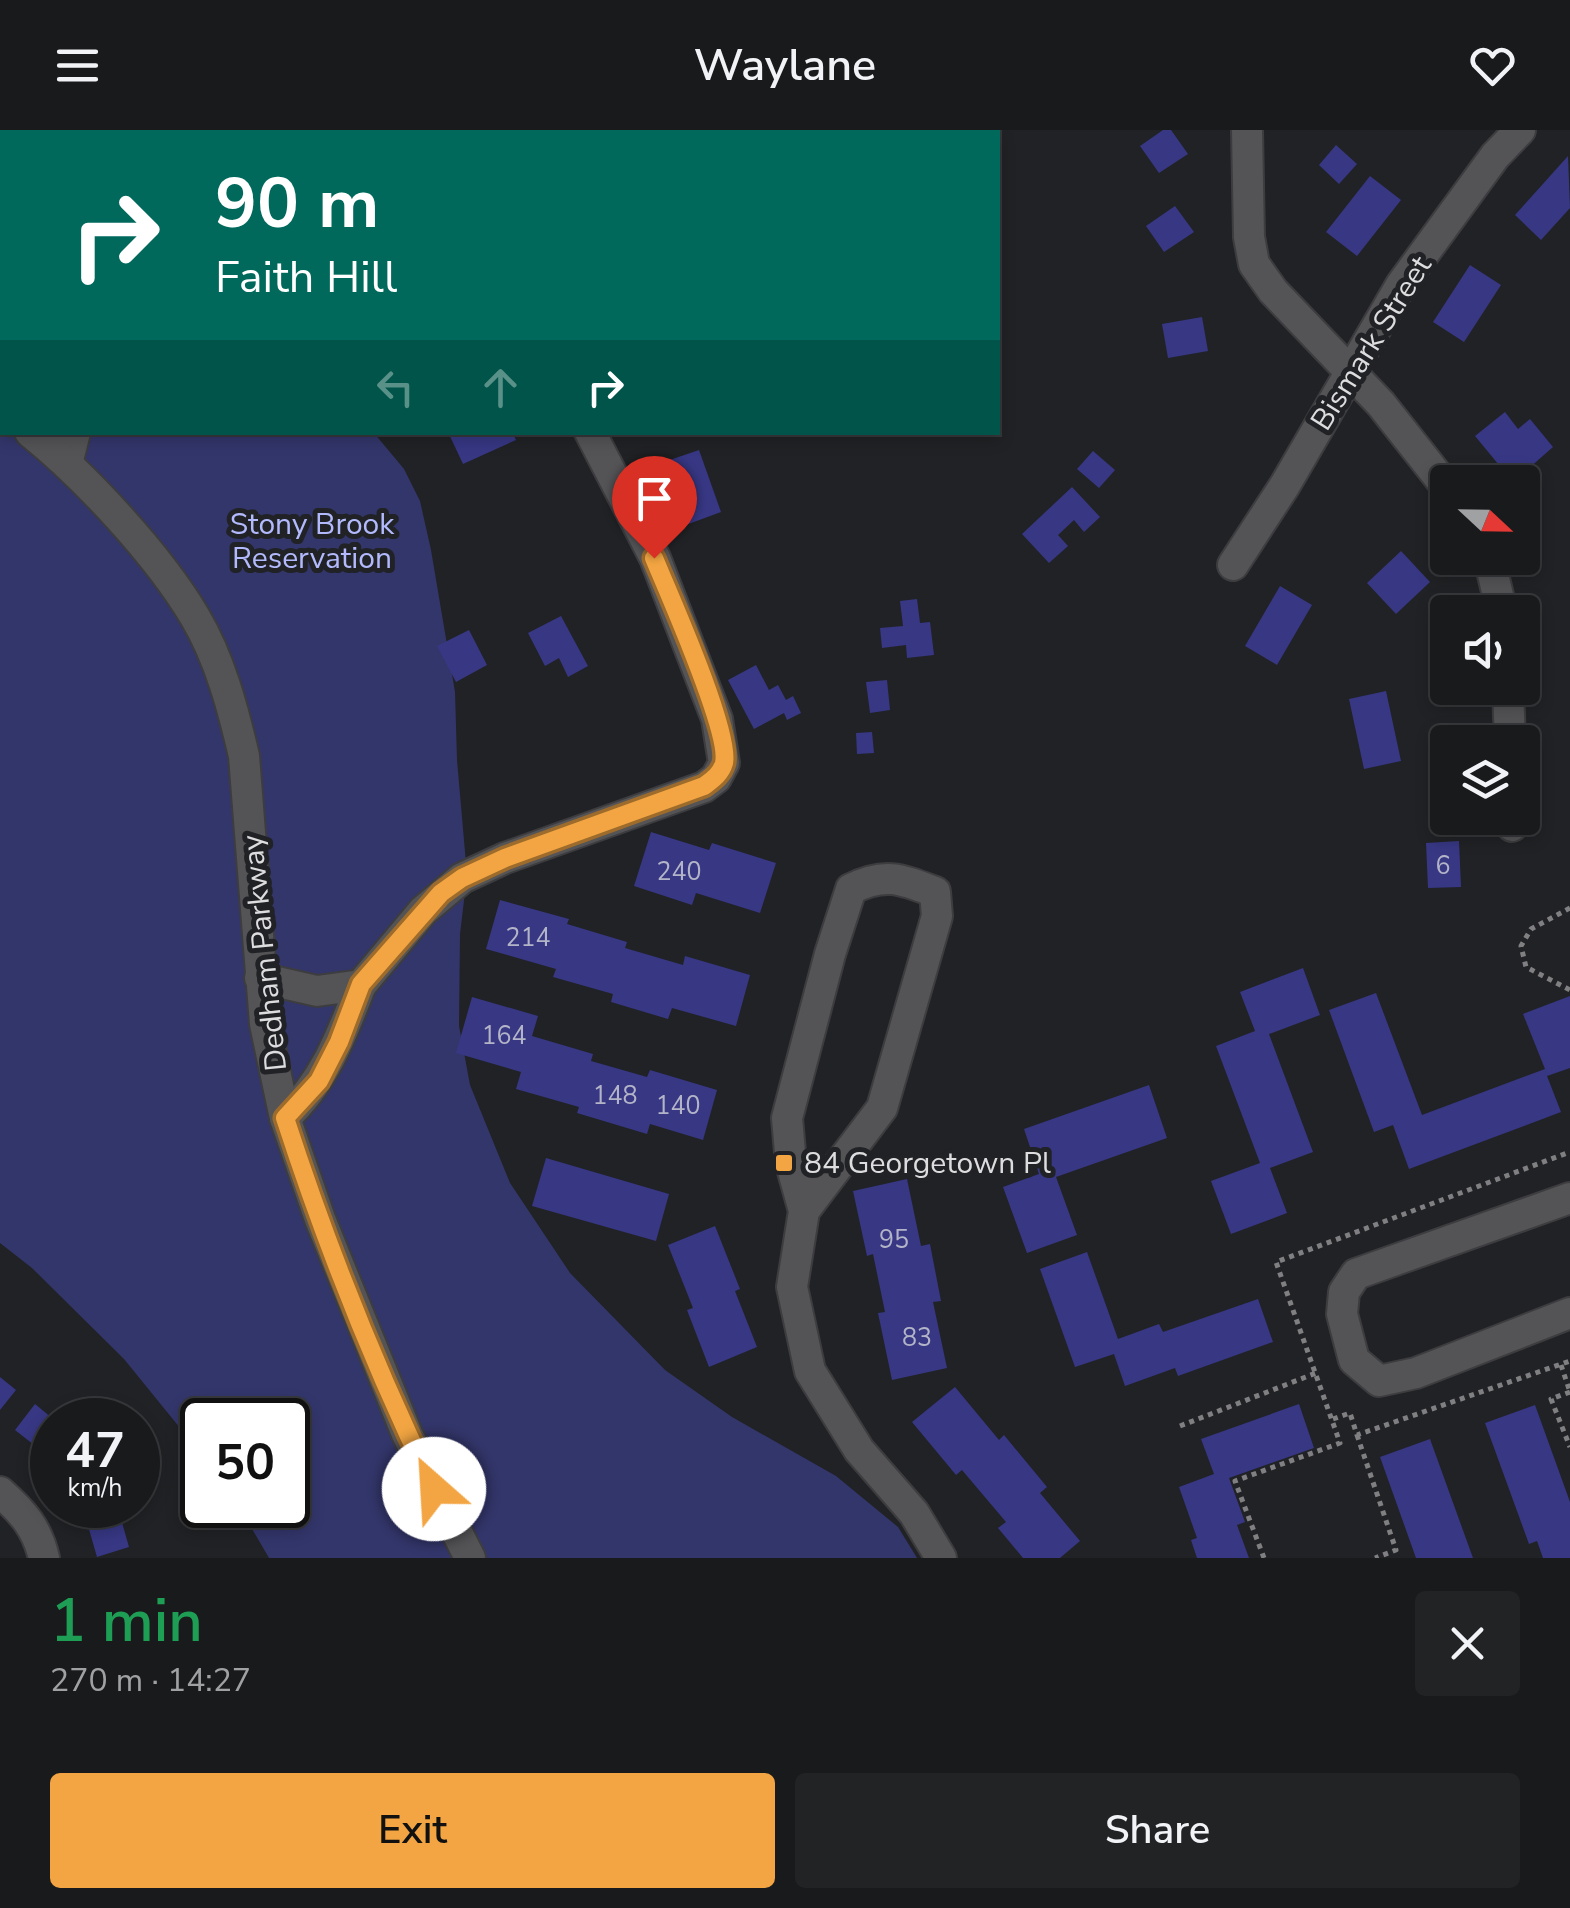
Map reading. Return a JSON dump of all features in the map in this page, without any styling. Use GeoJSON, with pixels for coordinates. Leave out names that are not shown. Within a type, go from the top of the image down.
{"type":"FeatureCollection","features":[{"type":"Feature","properties":{"kind":"street"},"geometry":{"type":"LineString","coordinates":[[1247,130],[1249,237],[1254,264],[1430,467]]}},
{"type":"Feature","properties":{"kind":"street","name":"Bismark Street"},"geometry":{"type":"LineString","coordinates":[[1233,565],[1285,486],[1401,285],[1495,156],[1520,130]]}},
{"type":"Feature","properties":{"kind":"street","name":"Dedham Parkway"},"geometry":{"type":"LineString","coordinates":[[33,435],[67,464],[129,530],[196,617],[234,712],[244,756],[260,978],[272,1068],[285,1118],[320,1219],[408,1434],[470,1558]]}},
{"type":"Feature","properties":{"kind":"street"},"geometry":{"type":"LineString","coordinates":[[67,464],[74,435]]}},
{"type":"Feature","properties":{"kind":"street"},"geometry":{"type":"LineString","coordinates":[[285,1118],[319,1081],[361,984],[423,910],[462,878],[505,858],[704,786],[716,778],[724,763],[717,719],[654,558],[592,435]]}},
{"type":"Feature","properties":{"kind":"street"},"geometry":{"type":"LineString","coordinates":[[804,1210],[882,1108],[938,916],[935,892],[908,881],[874,878],[852,889],[830,954],[788,1118],[790,1164],[804,1210],[792,1287],[810,1371],[859,1450],[914,1513],[940,1558]]}},
{"type":"Feature","properties":{"kind":"street"},"geometry":{"type":"LineString","coordinates":[[260,978],[317,991],[361,984]]}},
{"type":"Feature","properties":{"kind":"street"},"geometry":{"type":"LineString","coordinates":[[1570,1198],[1356,1274],[1344,1292],[1342,1314],[1354,1360],[1379,1380],[1416,1372],[1570,1313]]}},
{"type":"Feature","properties":{"kind":"street"},"geometry":{"type":"LineString","coordinates":[[0,1492],[22,1511],[38,1534],[44,1558]]}},
{"type":"Feature","properties":{"kind":"path"},"geometry":{"type":"LineString","coordinates":[[1570,908],[1531,928],[1520,946],[1526,967],[1570,990]]}},
{"type":"Feature","properties":{"kind":"path"},"geometry":{"type":"LineString","coordinates":[[1357,1435],[1570,1362]]}},
{"type":"Feature","properties":{"kind":"path"},"geometry":{"type":"LineString","coordinates":[[1560,1365],[1570,1392],[1551,1399],[1570,1447]]}},
{"type":"Feature","properties":{"kind":"path"},"geometry":{"type":"LineString","coordinates":[[1180,1426],[1316,1373]]}},
{"type":"Feature","properties":{"kind":"path"},"geometry":{"type":"LineString","coordinates":[[1264,1558],[1235,1481],[1340,1443],[1333,1419],[1350,1412],[1396,1550],[1375,1558]]}},
{"type":"Feature","properties":{"kind":"green space","name":"Stony Brook Reservation"},"geometry":{"type":"Polygon","coordinates":[[[0,435],[376,435],[404,469],[420,501],[431,550],[455,692],[467,875],[460,934],[459,1026],[470,1085],[510,1183],[570,1273],[665,1370],[732,1417],[836,1476],[898,1527],[917,1558],[269,1558],[251,1528],[310,1528],[310,1398],[180,1398],[180,1428],[160,1398],[156,1398],[124,1359],[32,1268],[0,1243],[0,435]]]}},
{"type":"Feature","properties":{"kind":"building"},"geometry":{"type":"Polygon","coordinates":[[[1163,130],[1171,130],[1188,154],[1159,173],[1140,146],[1163,130]]]}},
{"type":"Feature","properties":{"kind":"building"},"geometry":{"type":"Polygon","coordinates":[[[1336,145],[1357,164],[1339,184],[1319,165],[1336,145]]]}},
{"type":"Feature","properties":{"kind":"building"},"geometry":{"type":"Polygon","coordinates":[[[1568,156],[1570,208],[1541,240],[1515,215],[1568,156]]]}},
{"type":"Feature","properties":{"kind":"building"},"geometry":{"type":"Polygon","coordinates":[[[1370,176],[1401,200],[1357,256],[1326,232],[1370,176]]]}},
{"type":"Feature","properties":{"kind":"building"},"geometry":{"type":"Polygon","coordinates":[[[1175,206],[1194,232],[1164,252],[1146,226],[1175,206]]]}},
{"type":"Feature","properties":{"kind":"building"},"geometry":{"type":"Polygon","coordinates":[[[1470,265],[1501,285],[1464,342],[1433,322],[1470,265]]]}},
{"type":"Feature","properties":{"kind":"building"},"geometry":{"type":"Polygon","coordinates":[[[1202,317],[1208,351],[1168,358],[1162,324],[1202,317]]]}},
{"type":"Feature","properties":{"kind":"building"},"geometry":{"type":"Polygon","coordinates":[[[1505,412],[1518,429],[1530,419],[1553,447],[1532,465],[1499,465],[1475,436],[1505,412]]]}},
{"type":"Feature","properties":{"kind":"building"},"geometry":{"type":"Polygon","coordinates":[[[449,435],[514,435],[516,440],[463,464],[449,435]]]}},
{"type":"Feature","properties":{"kind":"building"},"geometry":{"type":"Polygon","coordinates":[[[699,450],[721,512],[683,526],[661,463],[699,450]]]}},
{"type":"Feature","properties":{"kind":"building"},"geometry":{"type":"Polygon","coordinates":[[[1093,451],[1115,470],[1099,488],[1077,469],[1093,451]]]}},
{"type":"Feature","properties":{"kind":"building"},"geometry":{"type":"Polygon","coordinates":[[[1072,487],[1100,517],[1084,532],[1074,520],[1058,535],[1068,546],[1049,563],[1022,534],[1072,487]]]}},
{"type":"Feature","properties":{"kind":"building"},"geometry":{"type":"Polygon","coordinates":[[[1401,551],[1430,582],[1396,614],[1367,583],[1401,551]]]}},
{"type":"Feature","properties":{"kind":"building"},"geometry":{"type":"Polygon","coordinates":[[[1280,586],[1312,605],[1277,665],[1245,646],[1280,586]]]}},
{"type":"Feature","properties":{"kind":"building"},"geometry":{"type":"Polygon","coordinates":[[[917,599],[920,623],[930,622],[934,655],[907,658],[906,645],[882,648],[880,628],[903,626],[900,601],[917,599]]]}},
{"type":"Feature","properties":{"kind":"building"},"geometry":{"type":"Polygon","coordinates":[[[561,616],[588,666],[568,677],[559,658],[545,666],[528,633],[561,616]]]}},
{"type":"Feature","properties":{"kind":"building"},"geometry":{"type":"Polygon","coordinates":[[[469,630],[487,665],[456,682],[437,646],[469,630]]]}},
{"type":"Feature","properties":{"kind":"building"},"geometry":{"type":"Polygon","coordinates":[[[756,665],[769,690],[778,685],[786,700],[793,696],[801,713],[787,720],[784,713],[754,729],[728,680],[756,665]]]}},
{"type":"Feature","properties":{"kind":"building"},"geometry":{"type":"Polygon","coordinates":[[[887,680],[890,710],[870,713],[866,682],[887,680]]]}},
{"type":"Feature","properties":{"kind":"building"},"geometry":{"type":"Polygon","coordinates":[[[1386,691],[1401,761],[1364,769],[1349,699],[1386,691]]]}},
{"type":"Feature","properties":{"kind":"building"},"geometry":{"type":"Polygon","coordinates":[[[872,732],[874,753],[857,754],[856,733],[872,732]]]}},
{"type":"Feature","properties":{"kind":"building"},"geometry":{"type":"Polygon","coordinates":[[[651,832],[709,850],[712,843],[776,863],[760,913],[696,893],[692,905],[634,886],[651,832]]]}},
{"type":"Feature","properties":{"kind":"building"},"geometry":{"type":"Polygon","coordinates":[[[1459,841],[1461,887],[1428,888],[1426,843],[1459,841]]]}},
{"type":"Feature","properties":{"kind":"building"},"geometry":{"type":"Polygon","coordinates":[[[500,900],[569,919],[567,924],[627,942],[625,948],[683,965],[685,956],[750,975],[736,1026],[672,1008],[668,1019],[611,1002],[613,994],[553,977],[556,969],[486,949],[500,900]]]}},
{"type":"Feature","properties":{"kind":"building"},"geometry":{"type":"Polygon","coordinates":[[[1303,968],[1320,1015],[1269,1034],[1313,1152],[1270,1168],[1287,1213],[1231,1234],[1211,1181],[1260,1163],[1216,1046],[1255,1031],[1240,992],[1303,968]]]}},
{"type":"Feature","properties":{"kind":"building"},"geometry":{"type":"Polygon","coordinates":[[[1376,993],[1422,1115],[1545,1069],[1523,1014],[1570,996],[1570,1068],[1547,1076],[1561,1112],[1409,1169],[1393,1125],[1374,1132],[1329,1010],[1376,993]]]}},
{"type":"Feature","properties":{"kind":"building"},"geometry":{"type":"Polygon","coordinates":[[[472,997],[538,1016],[532,1036],[593,1054],[591,1061],[647,1077],[650,1070],[717,1090],[703,1140],[650,1124],[647,1134],[577,1113],[579,1107],[516,1089],[521,1072],[456,1053],[472,997]]]}},
{"type":"Feature","properties":{"kind":"building"},"geometry":{"type":"Polygon","coordinates":[[[1149,1085],[1167,1138],[1056,1177],[1077,1235],[1027,1253],[1003,1187],[1039,1174],[1024,1129],[1149,1085]]]}},
{"type":"Feature","properties":{"kind":"building"},"geometry":{"type":"Polygon","coordinates":[[[546,1158],[669,1194],[656,1241],[532,1206],[546,1158]]]}},
{"type":"Feature","properties":{"kind":"building"},"geometry":{"type":"Polygon","coordinates":[[[907,1179],[921,1246],[930,1244],[941,1301],[933,1302],[947,1368],[892,1380],[878,1313],[885,1312],[873,1254],[867,1256],[853,1191],[907,1179]]]}},
{"type":"Feature","properties":{"kind":"building"},"geometry":{"type":"Polygon","coordinates":[[[715,1226],[757,1347],[709,1367],[687,1310],[693,1308],[668,1245],[715,1226]]]}},
{"type":"Feature","properties":{"kind":"building"},"geometry":{"type":"Polygon","coordinates":[[[1087,1252],[1118,1339],[1159,1324],[1163,1332],[1258,1299],[1273,1342],[1178,1376],[1175,1368],[1125,1386],[1114,1354],[1075,1367],[1040,1269],[1087,1252]]]}},
{"type":"Feature","properties":{"kind":"building"},"geometry":{"type":"Polygon","coordinates":[[[0,1377],[16,1390],[0,1410],[0,1377]]]}},
{"type":"Feature","properties":{"kind":"building"},"geometry":{"type":"Polygon","coordinates":[[[955,1387],[999,1440],[1004,1435],[1047,1487],[1040,1493],[1080,1541],[1060,1558],[1023,1558],[998,1528],[1006,1522],[962,1470],[956,1475],[912,1422],[955,1387]]]}},
{"type":"Feature","properties":{"kind":"building"},"geometry":{"type":"Polygon","coordinates":[[[1299,1404],[1314,1448],[1229,1478],[1245,1522],[1237,1525],[1249,1558],[1197,1558],[1191,1540],[1197,1538],[1179,1487],[1214,1474],[1201,1439],[1299,1404]]]}},
{"type":"Feature","properties":{"kind":"building"},"geometry":{"type":"Polygon","coordinates":[[[1535,1405],[1570,1502],[1570,1558],[1543,1558],[1537,1541],[1529,1544],[1485,1423],[1535,1405]]]}},
{"type":"Feature","properties":{"kind":"building"},"geometry":{"type":"Polygon","coordinates":[[[30,1410],[30,1442],[15,1430],[30,1410]]]}},
{"type":"Feature","properties":{"kind":"building"},"geometry":{"type":"Polygon","coordinates":[[[1430,1439],[1473,1558],[1416,1558],[1380,1457],[1430,1439]]]}},
{"type":"Feature","properties":{"kind":"building"},"geometry":{"type":"Polygon","coordinates":[[[89,1528],[124,1528],[129,1547],[97,1557],[89,1528]]]}},
{"type":"Feature","properties":{"kind":"place","name":"84 Georgetown Pl"},"geometry":{"type":"Point","coordinates":[784,1163]}},
{"type":"Feature","properties":{"kind":"route"},"geometry":{"type":"LineString","coordinates":[[434,1489],[320,1219],[285,1118],[319,1081],[361,984],[441,893],[462,878],[505,858],[704,786],[716,778],[724,763],[717,719],[654,558]]}}]}
